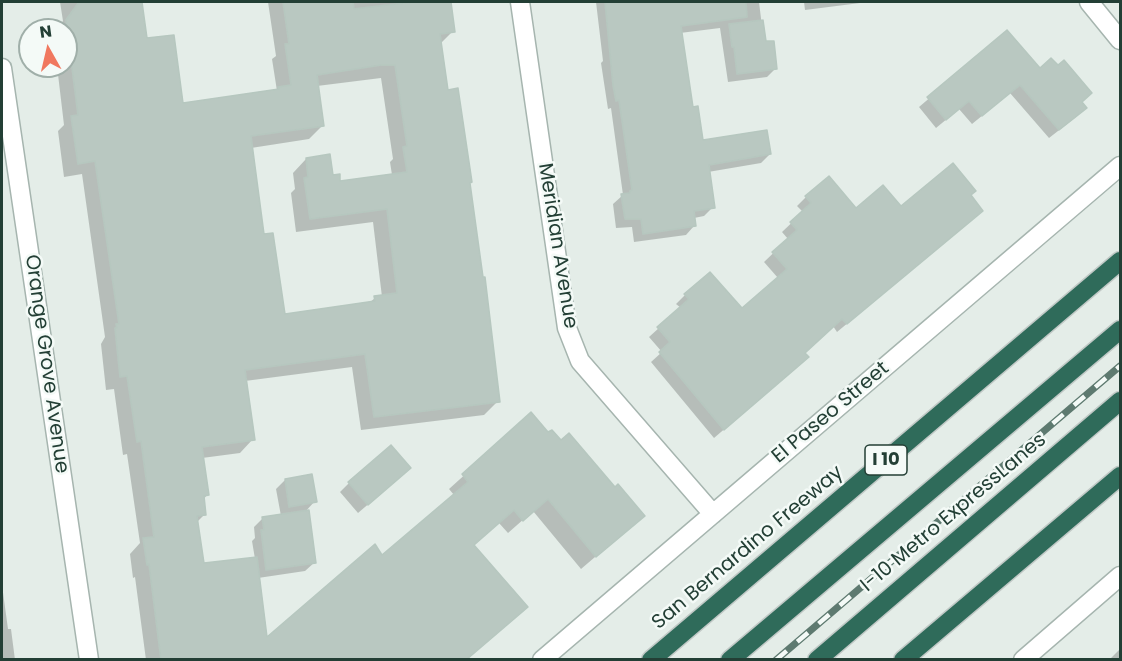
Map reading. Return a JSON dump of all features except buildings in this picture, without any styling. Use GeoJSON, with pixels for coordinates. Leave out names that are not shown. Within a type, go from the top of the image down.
{"type":"FeatureCollection","features":[{"type":"Feature","properties":{"kind":"highway","name":"San Bernardino Freeway"},"geometry":{"type":"LineString","coordinates":[[651,660],[1120,261]]}},
{"type":"Feature","properties":{"kind":"highway","name":"I-10 Metro ExpressLanes"},"geometry":{"type":"LineString","coordinates":[[730,660],[1120,330]]}},
{"type":"Feature","properties":{"kind":"highway","name":"I-10 Metro ExpressLanes"},"geometry":{"type":"LineString","coordinates":[[817,660],[1120,401]]}},
{"type":"Feature","properties":{"kind":"highway"},"geometry":{"type":"LineString","coordinates":[[903,660],[1120,476]]}},
{"type":"Feature","properties":{"kind":"street","name":"Meridian Avenue"},"geometry":{"type":"LineString","coordinates":[[520,2],[567,328],[580,361],[713,514]]}},
{"type":"Feature","properties":{"kind":"street"},"geometry":{"type":"LineString","coordinates":[[1089,2],[1120,40]]}},
{"type":"Feature","properties":{"kind":"street","name":"Orange Grove Avenue"},"geometry":{"type":"LineString","coordinates":[[2,69],[89,660]]}},
{"type":"Feature","properties":{"kind":"street","name":"El Paseo Street"},"geometry":{"type":"LineString","coordinates":[[542,660],[1120,166]]}},
{"type":"Feature","properties":{"kind":"street"},"geometry":{"type":"LineString","coordinates":[[1023,660],[1120,576]]}},
{"type":"Feature","properties":{"kind":"railway"},"geometry":{"type":"LineString","coordinates":[[776,660],[1120,366]]}}]}
